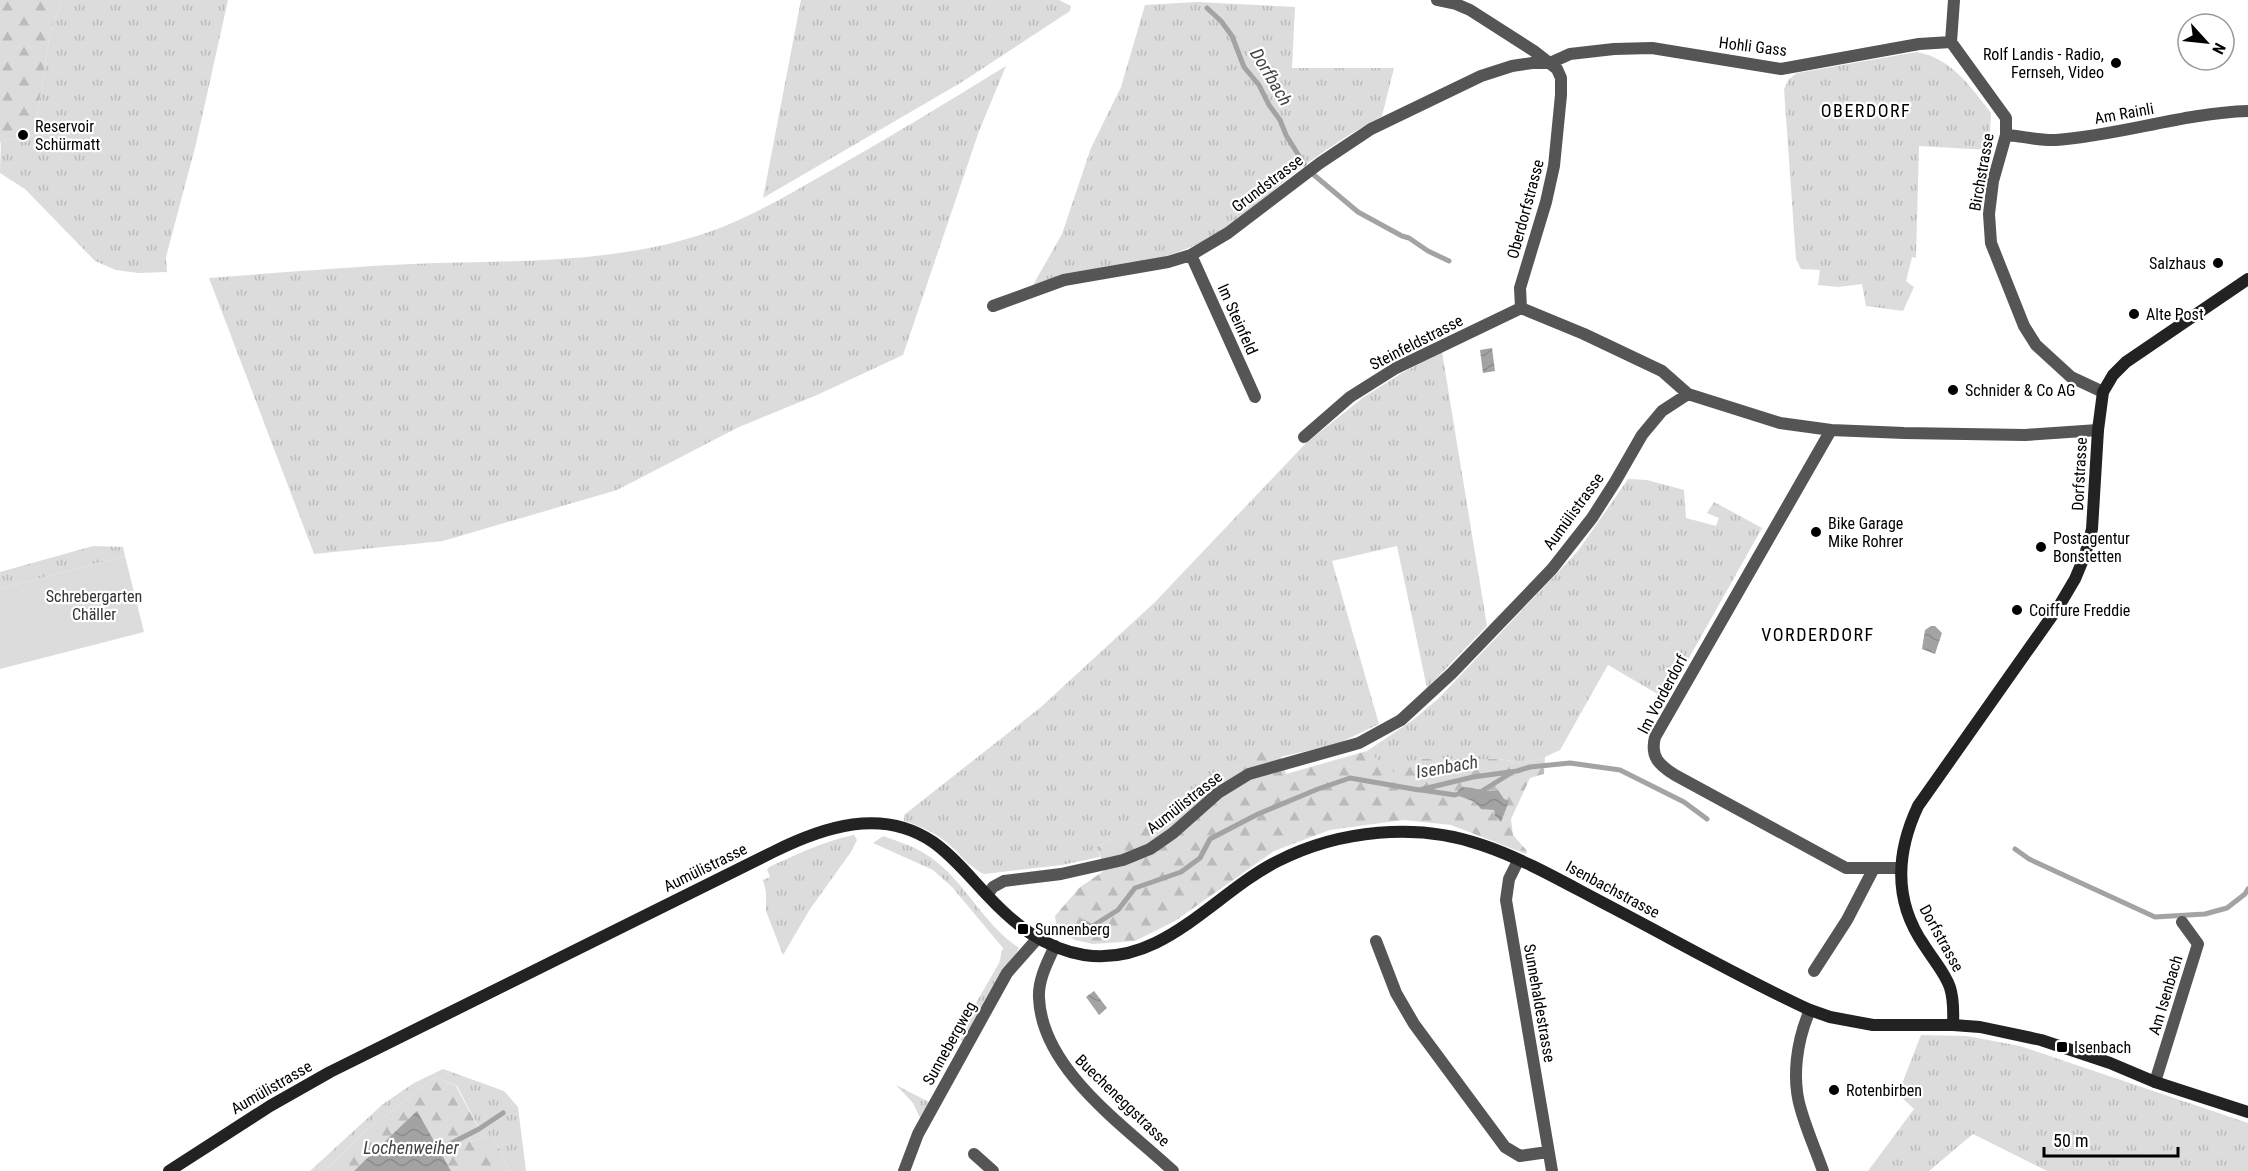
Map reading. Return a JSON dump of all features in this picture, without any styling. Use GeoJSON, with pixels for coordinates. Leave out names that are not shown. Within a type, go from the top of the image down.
{"type":"FeatureCollection","features":[{"type":"Feature","properties":{"kind":"main road","name":"Dorfstrasse"},"geometry":{"type":"LineString","coordinates":[[1953,1024],[1953,996],[1949,983],[1943,970],[1923,944],[1906,906],[1900,868],[1907,829],[1918,806],[2059,606],[2078,571],[2087,551],[2092,529],[2098,430],[2103,392],[2113,375],[2126,362],[2248,279]]}},
{"type":"Feature","properties":{"kind":"main road","name":"Aumülistrasse"},"geometry":{"type":"LineString","coordinates":[[172,1170],[270,1106],[330,1072],[788,844],[824,830],[849,824],[870,823],[895,826],[913,832],[927,838],[944,851],[987,895]]}},
{"type":"Feature","properties":{"kind":"main road","name":"Isenbachstrasse"},"geometry":{"type":"LineString","coordinates":[[987,895],[1008,917],[1037,939],[1081,954],[1096,956],[1120,954],[1144,948],[1168,937],[1276,861],[1304,850],[1344,837],[1380,833],[1441,835],[1483,845],[1546,873],[1810,1010],[1830,1017],[1873,1025],[1953,1024],[2041,1040],[2110,1063],[2155,1082],[2248,1112]]}},
{"type":"Feature","properties":{"kind":"street"},"geometry":{"type":"LineString","coordinates":[[1437,0],[1470,10],[1550,63]]}},
{"type":"Feature","properties":{"kind":"street"},"geometry":{"type":"LineString","coordinates":[[1951,42],[1954,0]]}},
{"type":"Feature","properties":{"kind":"street","name":"Hohli Gass"},"geometry":{"type":"LineString","coordinates":[[1550,63],[1570,54],[1614,49],[1654,48],[1781,69],[1919,44],[1951,42]]}},
{"type":"Feature","properties":{"kind":"street","name":"Birchstrasse"},"geometry":{"type":"LineString","coordinates":[[1951,42],[2006,118],[2006,135],[1993,181],[1989,214],[1990,243],[2024,326],[2036,345],[2071,377],[2103,392]]}},
{"type":"Feature","properties":{"kind":"street","name":"Grundstrasse"},"geometry":{"type":"LineString","coordinates":[[993,306],[1064,280],[1168,262],[1191,255],[1228,233],[1320,163],[1371,129],[1482,76],[1512,66],[1550,63]]}},
{"type":"Feature","properties":{"kind":"street","name":"Oberdorfstrasse"},"geometry":{"type":"LineString","coordinates":[[1521,308],[1520,288],[1546,202],[1554,166],[1562,95],[1561,78],[1557,69],[1550,63]]}},
{"type":"Feature","properties":{"kind":"street","name":"Am Rainli"},"geometry":{"type":"LineString","coordinates":[[2006,135],[2054,140],[2110,133],[2224,111],[2248,111]]}},
{"type":"Feature","properties":{"kind":"street","name":"Im Steinfeld"},"geometry":{"type":"LineString","coordinates":[[1191,255],[1255,397]]}},
{"type":"Feature","properties":{"kind":"street"},"geometry":{"type":"LineString","coordinates":[[1521,308],[1584,334],[1662,371],[1688,394],[1780,423],[1831,430],[2025,435],[2098,430]]}},
{"type":"Feature","properties":{"kind":"street","name":"Steinfeldstrasse"},"geometry":{"type":"LineString","coordinates":[[1304,437],[1350,397],[1396,368],[1521,308]]}},
{"type":"Feature","properties":{"kind":"street","name":"Aumülistrasse"},"geometry":{"type":"LineString","coordinates":[[987,895],[1004,881],[1061,874],[1124,860],[1150,849],[1173,833],[1218,793],[1249,774],[1359,743],[1401,720],[1452,673],[1551,569],[1592,518],[1616,482],[1642,435],[1662,411],[1688,394]]}},
{"type":"Feature","properties":{"kind":"street","name":"Im Vorderdorf"},"geometry":{"type":"LineString","coordinates":[[1831,430],[1655,737],[1653,746],[1658,764],[1675,775],[1846,868],[1874,868]]}},
{"type":"Feature","properties":{"kind":"street","name":"Sunnehaldestrasse"},"geometry":{"type":"LineString","coordinates":[[1518,861],[1509,879],[1506,900],[1552,1171]]}},
{"type":"Feature","properties":{"kind":"street"},"geometry":{"type":"LineString","coordinates":[[1814,971],[1847,921],[1874,868],[1900,868]]}},
{"type":"Feature","properties":{"kind":"street","name":"Am Isenbach"},"geometry":{"type":"LineString","coordinates":[[2155,1082],[2198,944],[2182,922]]}},
{"type":"Feature","properties":{"kind":"street","name":"Sunnebergweg"},"geometry":{"type":"LineString","coordinates":[[904,1171],[918,1134],[1007,973],[1037,939]]}},
{"type":"Feature","properties":{"kind":"street"},"geometry":{"type":"LineString","coordinates":[[1376,941],[1396,993],[1414,1024],[1505,1147],[1520,1156],[1548,1152]]}},
{"type":"Feature","properties":{"kind":"street","name":"Buecheneggstrasse"},"geometry":{"type":"LineString","coordinates":[[1055,946],[1041,978],[1039,998],[1046,1031],[1057,1057],[1074,1080],[1173,1171]]}},
{"type":"Feature","properties":{"kind":"street"},"geometry":{"type":"LineString","coordinates":[[1810,1010],[1801,1030],[1797,1080],[1800,1108],[1823,1171]]}},
{"type":"Feature","properties":{"kind":"street"},"geometry":{"type":"LineString","coordinates":[[974,1154],[993,1171]]}},
{"type":"Feature","properties":{"kind":"green space"},"geometry":{"type":"Polygon","coordinates":[[[0,0],[62,0],[50,33],[34,135],[1,141],[0,144],[0,0]]]}},
{"type":"Feature","properties":{"kind":"green space"},"geometry":{"type":"Polygon","coordinates":[[[62,0],[228,0],[196,144],[166,257],[167,272],[138,273],[116,270],[95,261],[25,189],[0,173],[1,141],[34,135],[50,33],[62,0]]]}},
{"type":"Feature","properties":{"kind":"green space"},"geometry":{"type":"Polygon","coordinates":[[[801,0],[1059,0],[1071,6],[1070,11],[962,82],[763,198],[801,0]]]}},
{"type":"Feature","properties":{"kind":"green space"},"geometry":{"type":"Polygon","coordinates":[[[1196,2],[1295,7],[1292,68],[1394,68],[1382,116],[1320,154],[1234,223],[1210,238],[1189,248],[1146,262],[1033,285],[1062,234],[1091,148],[1121,87],[1145,5],[1196,2]]]}},
{"type":"Feature","properties":{"kind":"green space"},"geometry":{"type":"Polygon","coordinates":[[[1917,52],[1940,60],[1950,67],[1968,84],[1991,113],[1989,150],[1919,146],[1916,258],[1912,257],[1906,281],[1914,287],[1903,311],[1866,306],[1862,284],[1838,287],[1818,285],[1820,270],[1801,269],[1796,259],[1784,89],[1789,79],[1797,73],[1917,52]]]}},
{"type":"Feature","properties":{"kind":"green space"},"geometry":{"type":"Polygon","coordinates":[[[1006,66],[979,131],[903,355],[817,395],[739,427],[617,490],[443,541],[314,554],[209,278],[387,265],[562,259],[599,256],[673,243],[725,226],[771,204],[1006,66]]]}},
{"type":"Feature","properties":{"kind":"green space"},"geometry":{"type":"Polygon","coordinates":[[[1442,352],[1487,626],[1427,688],[1397,546],[1332,561],[1379,724],[1337,744],[1280,757],[1277,748],[1097,847],[1100,857],[1062,865],[984,874],[971,866],[949,844],[937,836],[904,821],[904,815],[1041,707],[1155,602],[1306,443],[1364,397],[1442,352]]]}},
{"type":"Feature","properties":{"kind":"green space"},"geometry":{"type":"Polygon","coordinates":[[[1628,479],[1647,480],[1684,490],[1686,518],[1716,526],[1719,518],[1707,513],[1714,502],[1762,528],[1666,699],[1608,665],[1560,750],[1545,757],[1522,763],[1500,759],[1422,759],[1393,773],[1367,751],[1413,720],[1439,698],[1578,551],[1628,479]]]}},
{"type":"Feature","properties":{"kind":"green space"},"geometry":{"type":"Polygon","coordinates":[[[93,546],[123,547],[125,556],[0,589],[0,572],[93,546]]]}},
{"type":"Feature","properties":{"kind":"green space","name":"Schrebergarten Chäller"},"geometry":{"type":"Polygon","coordinates":[[[125,556],[144,632],[0,669],[0,589],[125,556]]]}},
{"type":"Feature","properties":{"kind":"green space"},"geometry":{"type":"Polygon","coordinates":[[[1278,748],[1286,774],[1367,751],[1393,772],[1422,759],[1500,759],[1522,763],[1545,757],[1544,774],[1530,778],[1511,819],[1513,835],[1527,851],[1526,854],[1451,825],[1403,820],[1330,830],[1274,851],[1175,921],[1135,941],[1093,944],[1075,940],[1057,930],[1055,916],[1079,888],[1105,870],[1097,847],[1144,821],[1251,750],[1278,748]]]}},
{"type":"Feature","properties":{"kind":"green space"},"geometry":{"type":"Polygon","coordinates":[[[854,835],[857,840],[851,852],[810,909],[783,955],[766,911],[766,892],[763,880],[770,877],[767,869],[811,848],[854,835]]]}},
{"type":"Feature","properties":{"kind":"green space"},"geometry":{"type":"Polygon","coordinates":[[[883,836],[919,850],[930,857],[954,878],[995,927],[1019,948],[921,1120],[913,1103],[896,1085],[929,1102],[963,1041],[956,1038],[999,963],[1003,948],[952,887],[933,870],[873,843],[883,836]]]}},
{"type":"Feature","properties":{"kind":"green space"},"geometry":{"type":"Polygon","coordinates":[[[1921,1035],[1967,1036],[2020,1046],[2248,1123],[2248,1171],[2047,1171],[1973,1134],[1929,1171],[1868,1171],[1914,1109],[1898,1094],[1921,1035]]]}},
{"type":"Feature","properties":{"kind":"green space"},"geometry":{"type":"Polygon","coordinates":[[[443,1069],[504,1091],[518,1107],[526,1171],[510,1171],[492,1134],[472,1142],[467,1135],[479,1128],[457,1086],[435,1077],[363,1133],[325,1171],[310,1171],[383,1104],[414,1083],[443,1069]]]}},
{"type":"Feature","properties":{"kind":"green space"},"geometry":{"type":"Polygon","coordinates":[[[435,1077],[456,1086],[479,1129],[467,1135],[472,1142],[492,1134],[510,1171],[451,1171],[438,1150],[358,1167],[354,1171],[325,1171],[363,1133],[435,1077]]]}},
{"type":"Feature","properties":{"kind":"water"},"geometry":{"type":"Polygon","coordinates":[[[1492,348],[1495,371],[1483,373],[1480,350],[1492,348]]]}},
{"type":"Feature","properties":{"kind":"water"},"geometry":{"type":"Polygon","coordinates":[[[1935,626],[1942,633],[1935,654],[1922,649],[1925,630],[1935,626]]]}},
{"type":"Feature","properties":{"kind":"water"},"geometry":{"type":"Polygon","coordinates":[[[1462,787],[1488,791],[1498,790],[1504,799],[1509,801],[1501,822],[1495,816],[1494,810],[1481,809],[1475,802],[1459,796],[1457,792],[1462,787]]]}},
{"type":"Feature","properties":{"kind":"water"},"geometry":{"type":"Polygon","coordinates":[[[1094,991],[1107,1008],[1099,1015],[1086,997],[1094,991]]]}},
{"type":"Feature","properties":{"kind":"water","name":"Lochenweiher"},"geometry":{"type":"Polygon","coordinates":[[[417,1111],[451,1171],[354,1171],[358,1167],[417,1111]]]}},
{"type":"Feature","properties":{"kind":"waterway","name":"Dorfbach"},"geometry":{"type":"LineString","coordinates":[[1207,8],[1232,36],[1244,67],[1259,85],[1304,164]]}},
{"type":"Feature","properties":{"kind":"waterway","name":"Dorfbach"},"geometry":{"type":"LineString","coordinates":[[1314,175],[1358,212],[1449,261]]}},
{"type":"Feature","properties":{"kind":"waterway","name":"Isenbach"},"geometry":{"type":"LineString","coordinates":[[1080,934],[1118,910],[1135,888],[1181,872],[1200,858],[1210,839],[1258,814],[1350,778],[1419,790],[1473,777],[1570,763],[1620,770],[1684,802],[1707,819]]}},
{"type":"Feature","properties":{"kind":"waterway"},"geometry":{"type":"LineString","coordinates":[[1482,791],[1511,773]]}},
{"type":"Feature","properties":{"kind":"waterway"},"geometry":{"type":"LineString","coordinates":[[1421,790],[1458,794]]}},
{"type":"Feature","properties":{"kind":"waterway","name":"Isenbach"},"geometry":{"type":"LineString","coordinates":[[2015,849],[2029,859],[2155,917],[2205,914],[2227,908],[2248,889]]}},
{"type":"Feature","properties":{"kind":"waterway","name":"Isenbach"},"geometry":{"type":"LineString","coordinates":[[1083,922],[1092,927]]}},
{"type":"Feature","properties":{"kind":"waterway","name":"Isenbach"},"geometry":{"type":"LineString","coordinates":[[438,1150],[479,1129],[503,1113]]}},
{"type":"Feature","properties":{"kind":"place","name":"Rolf Landis - Radio, Fernseh, Video"},"geometry":{"type":"Point","coordinates":[2116,63]}},
{"type":"Feature","properties":{"kind":"place","name":"Reservoir Schürmatt"},"geometry":{"type":"Point","coordinates":[23,135]}},
{"type":"Feature","properties":{"kind":"place","name":"Salzhaus"},"geometry":{"type":"Point","coordinates":[2218,263]}},
{"type":"Feature","properties":{"kind":"place","name":"Alte Post"},"geometry":{"type":"Point","coordinates":[2134,314]}},
{"type":"Feature","properties":{"kind":"place","name":"Schnider & Co AG"},"geometry":{"type":"Point","coordinates":[1953,390]}},
{"type":"Feature","properties":{"kind":"place","name":"Bike Garage Mike Rohrer"},"geometry":{"type":"Point","coordinates":[1816,532]}},
{"type":"Feature","properties":{"kind":"place","name":"Postagentur Bonstetten"},"geometry":{"type":"Point","coordinates":[2041,547]}},
{"type":"Feature","properties":{"kind":"place","name":"Coiffure Freddie"},"geometry":{"type":"Point","coordinates":[2017,610]}},
{"type":"Feature","properties":{"kind":"place","name":"Sunnenberg"},"geometry":{"type":"Point","coordinates":[1023,929]}},
{"type":"Feature","properties":{"kind":"place","name":"Isenbach"},"geometry":{"type":"Point","coordinates":[2062,1047]}},
{"type":"Feature","properties":{"kind":"place","name":"Rotenbirben"},"geometry":{"type":"Point","coordinates":[1834,1090]}},
{"type":"Feature","properties":{"kind":"district","name":"OBERDORF"},"geometry":{"type":"Point","coordinates":[1866,111]}},
{"type":"Feature","properties":{"kind":"district","name":"VORDERDORF"},"geometry":{"type":"Point","coordinates":[1818,635]}}]}
